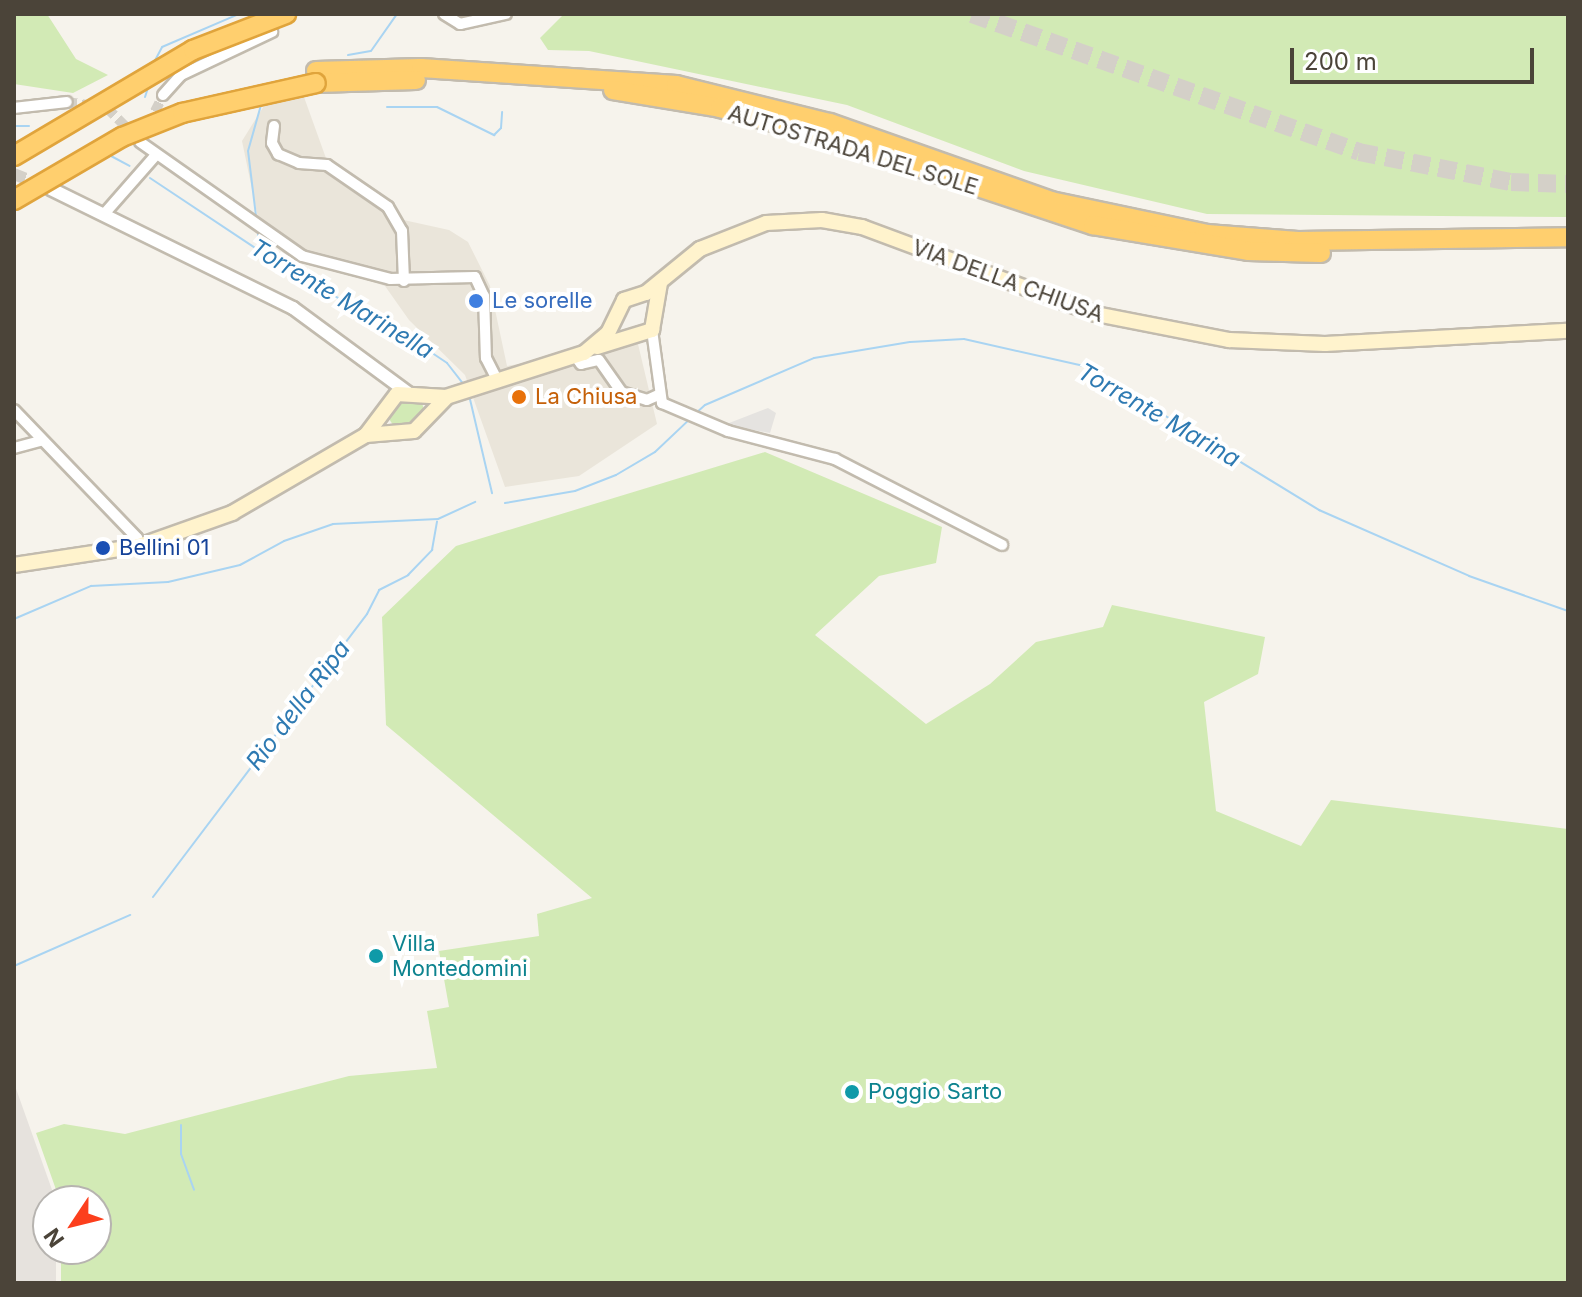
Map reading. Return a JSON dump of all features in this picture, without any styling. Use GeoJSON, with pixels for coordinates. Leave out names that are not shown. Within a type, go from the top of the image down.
{"type":"FeatureCollection","features":[{"type":"Feature","properties":{"kind":"highway"},"geometry":{"type":"LineString","coordinates":[[14,156],[193,50],[286,14]]}},
{"type":"Feature","properties":{"kind":"highway","name":"AUTOSTRADA DEL SOLE"},"geometry":{"type":"LineString","coordinates":[[14,200],[122,137],[182,113],[316,77]]}},
{"type":"Feature","properties":{"kind":"highway","name":"AUTOSTRADA DEL SOLE"},"geometry":{"type":"LineString","coordinates":[[14,186],[114,127],[168,106],[249,82],[316,77],[423,80],[642,94],[822,135],[1093,225],[1296,253],[1568,237]]}},
{"type":"Feature","properties":{"kind":"highway","name":"AUTOSTRADA DEL SOLE"},"geometry":{"type":"LineString","coordinates":[[1454,245],[1568,249]]}},
{"type":"Feature","properties":{"kind":"main road","name":"VIA DELLA CHIUSA"},"geometry":{"type":"LineString","coordinates":[[593,347],[615,319],[624,300],[639,296],[660,283],[688,257],[728,235],[766,223],[822,220],[862,227],[1096,314],[1229,340],[1325,344],[1568,331]]}},
{"type":"Feature","properties":{"kind":"main road"},"geometry":{"type":"LineString","coordinates":[[652,330],[660,283]]}},
{"type":"Feature","properties":{"kind":"main road"},"geometry":{"type":"LineString","coordinates":[[639,296],[655,309]]}},
{"type":"Feature","properties":{"kind":"main road"},"geometry":{"type":"LineString","coordinates":[[615,319],[619,329],[636,338]]}},
{"type":"Feature","properties":{"kind":"main road","name":"VIA DELLA CHIUSA"},"geometry":{"type":"LineString","coordinates":[[387,405],[412,394],[450,396],[575,356],[593,347],[636,338],[652,330]]}},
{"type":"Feature","properties":{"kind":"main road"},"geometry":{"type":"LineString","coordinates":[[412,394],[425,409],[424,420]]}},
{"type":"Feature","properties":{"kind":"main road","name":"VIA DELLA CHIUSA"},"geometry":{"type":"LineString","coordinates":[[366,435],[414,431],[450,396]]}},
{"type":"Feature","properties":{"kind":"main road"},"geometry":{"type":"LineString","coordinates":[[387,405],[398,431]]}},
{"type":"Feature","properties":{"kind":"main road"},"geometry":{"type":"LineString","coordinates":[[14,565],[139,546],[232,513],[366,435],[387,405]]}},
{"type":"Feature","properties":{"kind":"street"},"geometry":{"type":"LineString","coordinates":[[444,14],[460,24],[506,14]]}},
{"type":"Feature","properties":{"kind":"street"},"geometry":{"type":"LineString","coordinates":[[163,95],[181,75],[272,32]]}},
{"type":"Feature","properties":{"kind":"street"},"geometry":{"type":"LineString","coordinates":[[14,108],[67,102]]}},
{"type":"Feature","properties":{"kind":"street"},"geometry":{"type":"LineString","coordinates":[[274,126],[272,143],[278,154],[299,163],[327,165],[388,207],[402,231],[404,281]]}},
{"type":"Feature","properties":{"kind":"street"},"geometry":{"type":"LineString","coordinates":[[140,142],[155,156],[302,256],[404,281],[475,277],[484,296],[486,358],[498,382]]}},
{"type":"Feature","properties":{"kind":"street"},"geometry":{"type":"LineString","coordinates":[[105,213],[155,156]]}},
{"type":"Feature","properties":{"kind":"street"},"geometry":{"type":"LineString","coordinates":[[51,189],[293,308],[412,394]]}},
{"type":"Feature","properties":{"kind":"street"},"geometry":{"type":"LineString","coordinates":[[652,330],[658,395],[667,406],[715,427],[835,459],[1002,545]]}},
{"type":"Feature","properties":{"kind":"street"},"geometry":{"type":"LineString","coordinates":[[636,338],[652,348]]}},
{"type":"Feature","properties":{"kind":"street"},"geometry":{"type":"LineString","coordinates":[[575,356],[581,364],[599,360],[621,392],[647,400],[658,395]]}},
{"type":"Feature","properties":{"kind":"street"},"geometry":{"type":"LineString","coordinates":[[380,370],[387,405]]}},
{"type":"Feature","properties":{"kind":"street"},"geometry":{"type":"LineString","coordinates":[[14,410],[40,441],[137,538],[139,546]]}},
{"type":"Feature","properties":{"kind":"street"},"geometry":{"type":"LineString","coordinates":[[14,448],[40,441]]}},
{"type":"Feature","properties":{"kind":"shaded area"},"geometry":{"type":"Polygon","coordinates":[[[304,97],[327,161],[399,219],[449,230],[468,242],[490,286],[507,366],[638,344],[657,424],[579,476],[505,487],[465,375],[409,320],[385,286],[284,253],[258,218],[242,141],[267,101],[304,97]]]}},
{"type":"Feature","properties":{"kind":"shaded area"},"geometry":{"type":"Polygon","coordinates":[[[768,408],[776,413],[770,433],[724,425],[768,408]]]}},
{"type":"Feature","properties":{"kind":"shaded area"},"geometry":{"type":"Polygon","coordinates":[[[14,1083],[50,1185],[32,1185],[32,1265],[56,1265],[56,1283],[14,1283],[14,1083]]]}},
{"type":"Feature","properties":{"kind":"green space"},"geometry":{"type":"Polygon","coordinates":[[[14,14],[47,14],[76,59],[108,75],[73,93],[14,84],[14,14]]]}},
{"type":"Feature","properties":{"kind":"green space"},"geometry":{"type":"Polygon","coordinates":[[[564,14],[1568,14],[1568,217],[1207,214],[1024,171],[847,105],[589,51],[548,50],[540,38],[564,14]]]}},
{"type":"Feature","properties":{"kind":"green space"},"geometry":{"type":"Polygon","coordinates":[[[406,394],[419,399],[424,412],[419,425],[406,430],[393,425],[388,412],[393,399],[406,394]]]}},
{"type":"Feature","properties":{"kind":"green space"},"geometry":{"type":"Polygon","coordinates":[[[765,452],[942,527],[936,563],[879,576],[815,635],[926,724],[990,684],[1036,642],[1103,627],[1112,605],[1265,637],[1258,674],[1204,702],[1216,811],[1301,846],[1331,800],[1568,829],[1568,1283],[61,1283],[61,1265],[112,1265],[112,1185],[54,1185],[36,1133],[64,1124],[125,1134],[349,1076],[437,1068],[427,1011],[449,1007],[439,951],[539,936],[537,914],[592,898],[386,725],[382,617],[456,546],[765,452]]]}},
{"type":"Feature","properties":{"kind":"waterway"},"geometry":{"type":"LineString","coordinates":[[152,66],[162,47],[239,14]]}},
{"type":"Feature","properties":{"kind":"waterway"},"geometry":{"type":"LineString","coordinates":[[348,55],[371,51],[397,14]]}},
{"type":"Feature","properties":{"kind":"waterway"},"geometry":{"type":"LineString","coordinates":[[145,97],[148,88]]}},
{"type":"Feature","properties":{"kind":"waterway"},"geometry":{"type":"LineString","coordinates":[[256,216],[248,151],[261,105]]}},
{"type":"Feature","properties":{"kind":"waterway"},"geometry":{"type":"LineString","coordinates":[[387,107],[437,107],[494,135],[501,128],[502,112]]}},
{"type":"Feature","properties":{"kind":"waterway","name":"Torrente Marinella"},"geometry":{"type":"LineString","coordinates":[[14,126],[29,126]]}},
{"type":"Feature","properties":{"kind":"waterway","name":"Torrente Marinella"},"geometry":{"type":"LineString","coordinates":[[111,156],[130,166]]}},
{"type":"Feature","properties":{"kind":"waterway","name":"Torrente Marinella"},"geometry":{"type":"LineString","coordinates":[[150,178],[305,281],[389,324],[447,363],[464,385]]}},
{"type":"Feature","properties":{"kind":"waterway"},"geometry":{"type":"LineString","coordinates":[[258,234],[260,249]]}},
{"type":"Feature","properties":{"kind":"waterway","name":"Torrente Marina"},"geometry":{"type":"LineString","coordinates":[[695,414],[705,405],[814,358],[910,342],[964,339],[1084,366],[1319,510],[1469,576],[1568,611]]}},
{"type":"Feature","properties":{"kind":"waterway","name":"Torrente Marinella"},"geometry":{"type":"LineString","coordinates":[[469,395],[492,493]]}},
{"type":"Feature","properties":{"kind":"waterway","name":"Torrente Marina"},"geometry":{"type":"LineString","coordinates":[[505,503],[575,491],[616,475],[655,452],[691,418]]}},
{"type":"Feature","properties":{"kind":"waterway","name":"Torrente Marina"},"geometry":{"type":"LineString","coordinates":[[14,619],[91,586],[168,582],[240,565],[284,541],[333,524],[438,519],[475,502]]}},
{"type":"Feature","properties":{"kind":"waterway","name":"Rio della Ripa"},"geometry":{"type":"LineString","coordinates":[[153,897],[367,614],[379,590],[408,575],[432,550],[437,521]]}},
{"type":"Feature","properties":{"kind":"waterway","name":"Rio della Ripa"},"geometry":{"type":"LineString","coordinates":[[14,966],[130,915]]}},
{"type":"Feature","properties":{"kind":"waterway"},"geometry":{"type":"LineString","coordinates":[[181,1125],[181,1154],[194,1190]]}},
{"type":"Feature","properties":{"kind":"tunnel"},"geometry":{"type":"LineString","coordinates":[[972,14],[1359,152],[1511,182],[1568,184]]}},
{"type":"Feature","properties":{"kind":"tunnel"},"geometry":{"type":"LineString","coordinates":[[148,125],[163,95]]}},
{"type":"Feature","properties":{"kind":"tunnel"},"geometry":{"type":"LineString","coordinates":[[67,102],[107,108],[135,136]]}},
{"type":"Feature","properties":{"kind":"tunnel"},"geometry":{"type":"LineString","coordinates":[[14,174],[44,186]]}},
{"type":"Feature","properties":{"kind":"place","name":"Le sorelle"},"geometry":{"type":"Point","coordinates":[476,301]}},
{"type":"Feature","properties":{"kind":"place","name":"La Chiusa"},"geometry":{"type":"Point","coordinates":[519,397]}},
{"type":"Feature","properties":{"kind":"place","name":"Bellini 01"},"geometry":{"type":"Point","coordinates":[103,548]}},
{"type":"Feature","properties":{"kind":"place","name":"Villa Montedomini"},"geometry":{"type":"Point","coordinates":[376,956]}},
{"type":"Feature","properties":{"kind":"place","name":"Poggio Sarto"},"geometry":{"type":"Point","coordinates":[852,1092]}}]}
